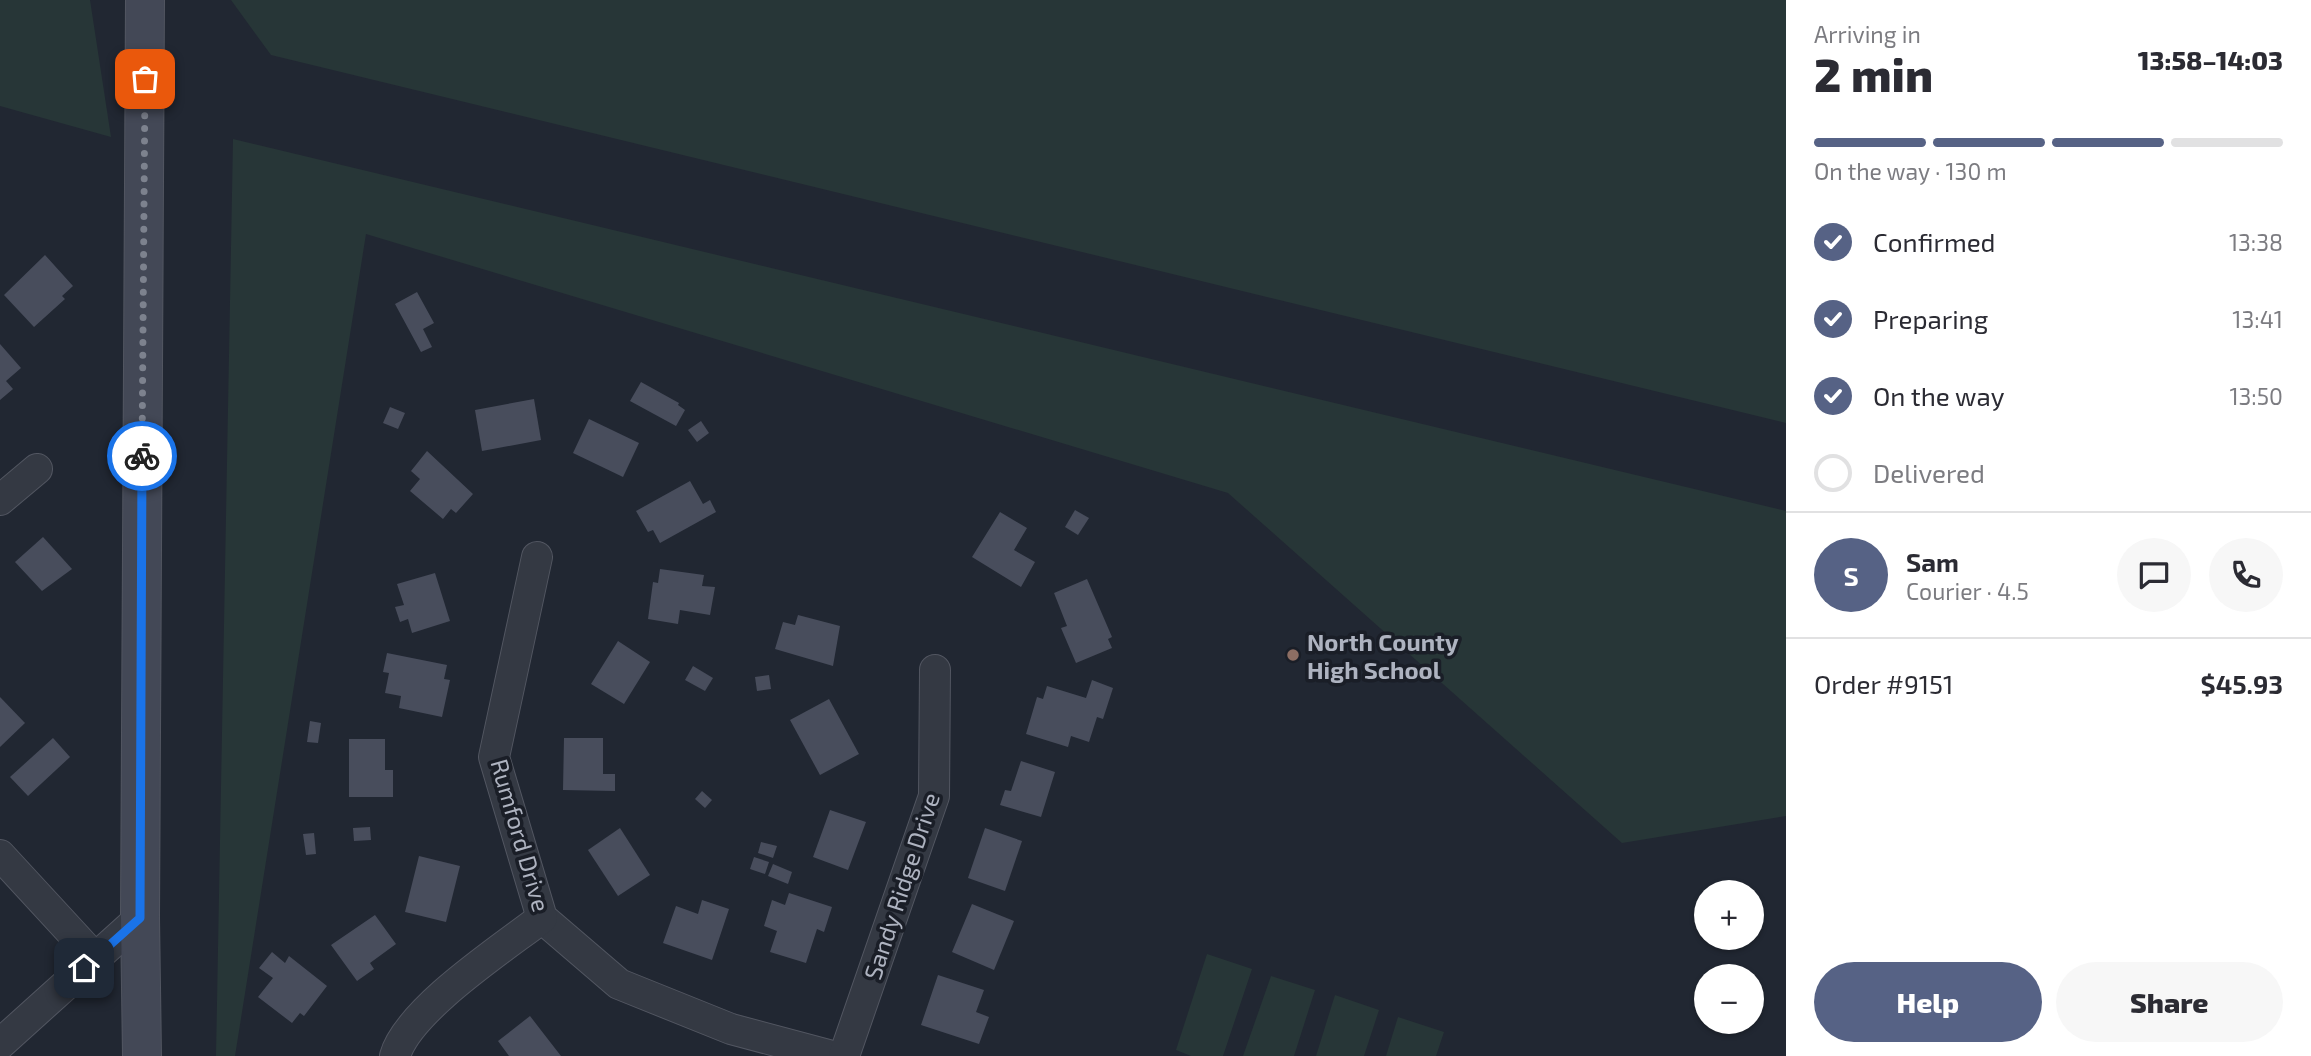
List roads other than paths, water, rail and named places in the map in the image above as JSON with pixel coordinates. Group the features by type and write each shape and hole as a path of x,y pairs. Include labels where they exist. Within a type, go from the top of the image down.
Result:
{"main road":[{"path":"142,1056 140,918 145,0"}],"street":[{"path":"0,500 37,469"},
{"name":"Rumford Drive","path":"537,557 494,757 542,918 619,984 731,1029 832,1056"},
{"name":"Sandy Ridge Drive","path":"844,1056 934,796 935,670"},
{"path":"0,855 95,958"},
{"path":"0,1044 140,918"},
{"path":"395,1056 398,1046 434,1002 542,918"}],"place":[{"name":"North County High School","path":"1293,655"}]}
